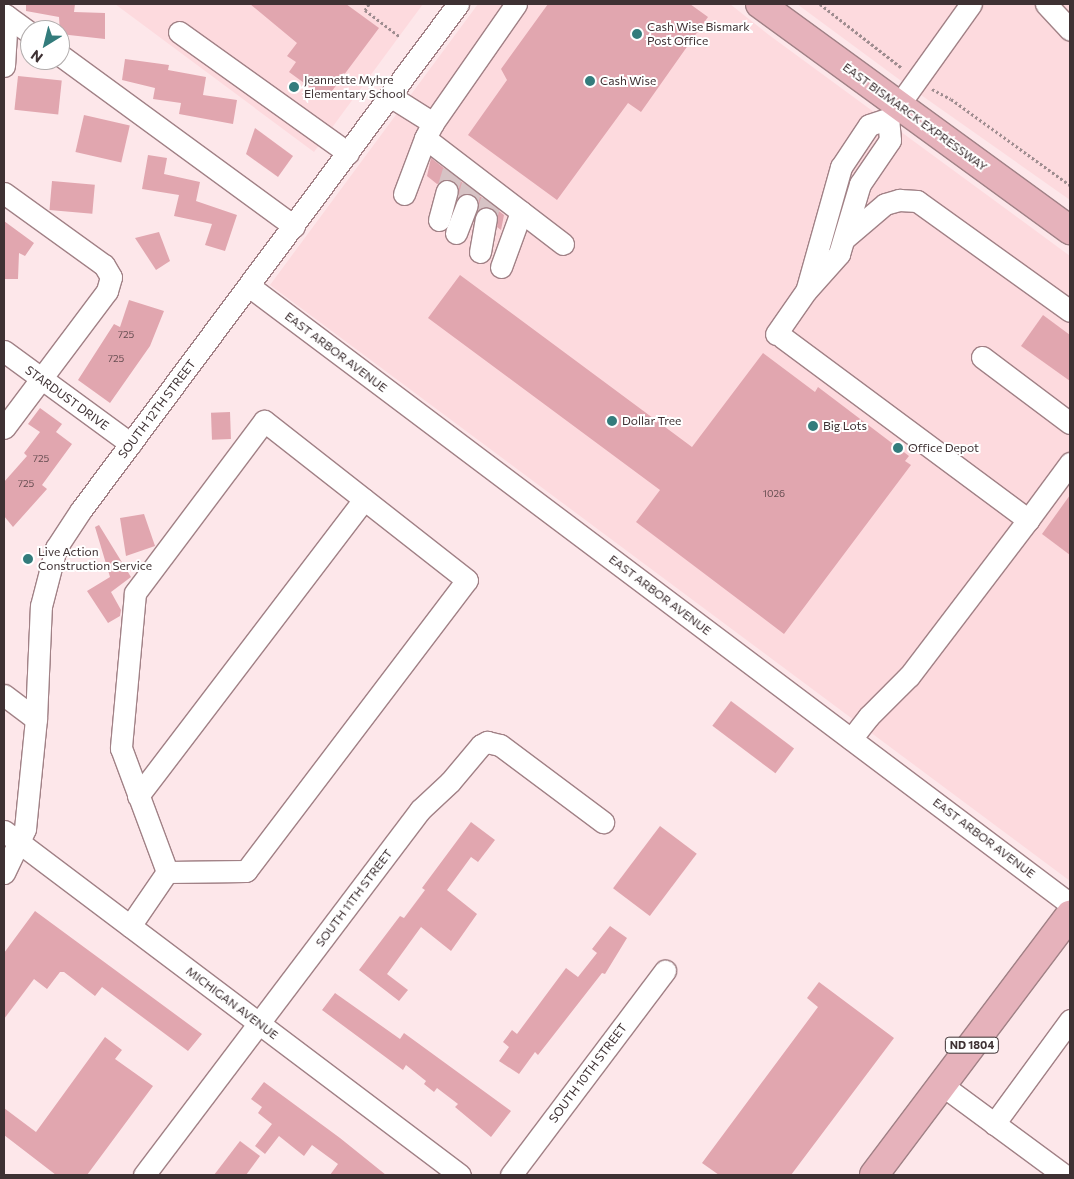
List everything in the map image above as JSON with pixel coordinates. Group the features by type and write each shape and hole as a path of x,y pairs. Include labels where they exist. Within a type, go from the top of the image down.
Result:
{"main road":[{"name":"EAST BISMARCK EXPRESSWAY","path":"760,4 894,112 1070,230"},
{"name":"ND 1804","path":"877,1174 1070,915"}],"street":[{"name":"SOUTH 12TH STREET","path":"4,873 12,838 27,812 36,719 42,606 52,558 74,520 458,4"},
{"path":"404,194 429,131 516,4"},
{"path":"806,291 842,166 870,125 894,112 972,4"},
{"path":"1046,4 1070,30"},
{"path":"5,15 20,26"},
{"path":"4,66 5,15"},
{"path":"179,32 348,153"},
{"path":"70,62 294,226"},
{"path":"390,96 429,131 451,174 490,203 521,212 563,244"},
{"path":"894,112 890,140 860,184 845,238 831,266 806,291 779,336 1028,520"},
{"path":"439,220 451,174"},
{"path":"456,233 471,189"},
{"path":"4,193 104,265 111,277 106,291 4,428"},
{"path":"845,238 885,204 899,200 917,201 1070,311"},
{"path":"480,252 490,203"},
{"path":"501,267 521,212"},
{"name":"EAST ARBOR AVENUE","path":"249,286 1070,904"},
{"name":"STARDUST DRIVE","path":"4,352 131,444"},
{"path":"982,357 1070,423"},
{"path":"264,421 467,580 246,871 167,872 121,748 135,593 264,421"},
{"path":"851,739 869,716 909,676 1070,463"},
{"path":"138,796 364,499"},
{"path":"4,695 36,719"},
{"name":"SOUTH 11TH STREET","path":"144,1175 420,810 450,782 481,745 487,742 500,745 603,822"},
{"name":"MICHIGAN AVENUE","path":"12,838 460,1175"},
{"path":"130,926 167,872"},
{"name":"SOUTH 10TH STREET","path":"510,1175 664,971"},
{"path":"994,1124 1070,1020"},
{"path":"942,1085 1064,1175"}],"path":[{"path":"369,4 365,10 399,36"},
{"path":"820,4 918,79 1070,185"}],"shaded area":[{"name":"Jeannette Myhre Elementary School","path":"115,4 423,4 314,152"},
{"path":"478,4 730,4 769,35 1070,256 1070,881 270,285"},
{"path":"797,4 1070,4 1070,200 904,83"}],"building":[{"path":"26,4 75,4 74,12 105,13 105,39 70,35 70,20 59,20 59,17 26,11"},
{"path":"250,4 346,4 379,28 326,99 289,72 296,62 287,56 297,43"},
{"path":"548,4 690,4 708,17 641,112 628,103 557,200 468,135 507,80 501,69"},
{"path":"125,59 169,65 168,70 206,77 203,95 237,100 233,124 179,114 181,103 153,99 155,88 122,80"},
{"path":"18,76 62,81 58,114 14,110"},
{"path":"84,115 130,126 121,163 75,152"},
{"path":"255,128 293,156 278,177 246,154"},
{"path":"148,155 167,158 164,174 200,182 196,201 237,215 225,251 205,245 212,224 174,216 179,195 142,189"},
{"path":"431,158 504,215 501,230 497,227 498,215 494,209 488,207 479,209 477,198 471,193 459,196 459,187 451,179 437,184 427,176"},
{"path":"52,181 95,185 92,214 49,210"},
{"path":"4,221 34,243 25,256 19,253 18,279 4,279"},
{"path":"159,232 170,261 156,270 135,238"},
{"path":"460,275 692,447 763,353 815,392 818,387 909,456 905,461 911,465 784,634 636,522 660,490 428,318"},
{"path":"129,300 164,311 150,346 110,403 78,380 114,324 120,327"},
{"path":"1043,315 1070,335 1070,381 1021,346"},
{"path":"40,408 62,424 56,432 72,444 42,485 47,489 13,527 4,516 4,482 27,456 24,453 40,432 28,424"},
{"path":"230,412 231,439 212,440 211,413"},
{"path":"1070,495 1070,555 1042,534"},
{"path":"144,514 155,546 126,556 120,518"},
{"path":"99,525 131,577 111,592 121,610 120,616 108,623 87,591 110,577 95,527"},
{"path":"731,701 794,749 775,773 712,726"},
{"path":"471,822 495,840 478,862 471,857 447,890 477,914 451,951 421,927 387,974 408,990 399,1001 359,970 400,916 404,918 425,890 422,888"},
{"path":"660,826 697,854 650,916 613,888"},
{"path":"35,911 202,1034 188,1051 102,987 95,996 64,972 60,972 47,989 34,979 4,1019 4,953"},
{"path":"610,926 627,938 605,974 602,973 538,1055 535,1052 519,1074 499,1061 509,1047 503,1042 512,1030 517,1034 566,968 578,977 597,953 592,949"},
{"path":"819,982 894,1038 791,1175 719,1175 702,1163 818,1007 807,998"},
{"path":"335,993 400,1039 404,1033 511,1111 491,1137 455,1107 458,1104 437,1088 434,1092 424,1084 426,1081 406,1065 403,1070 322,1010"},
{"path":"105,1037 122,1050 115,1059 153,1086 87,1175 56,1175 4,1135 4,1108 36,1132"},
{"path":"264,1082 340,1138 386,1175 330,1175 338,1164 312,1145 304,1156 279,1136 265,1154 255,1146 272,1124 258,1113 262,1107 251,1099"},
{"path":"240,1141 260,1156 246,1175 214,1175"}],"tunnel":[{"path":"447,191 453,171"},
{"path":"467,205 472,185"},
{"path":"486,219 491,200"}],"place":[{"name":"Cash Wise Bismark Post Office","path":"637,34"},
{"name":"Cash Wise","path":"590,81"},
{"name":"Jeannette Myhre Elementary School","path":"294,87"},
{"name":"Dollar Tree","path":"612,421"},
{"name":"Big Lots","path":"813,426"},
{"name":"Office Depot","path":"898,448"},
{"name":"Live Action Construction Service","path":"28,559"}]}
